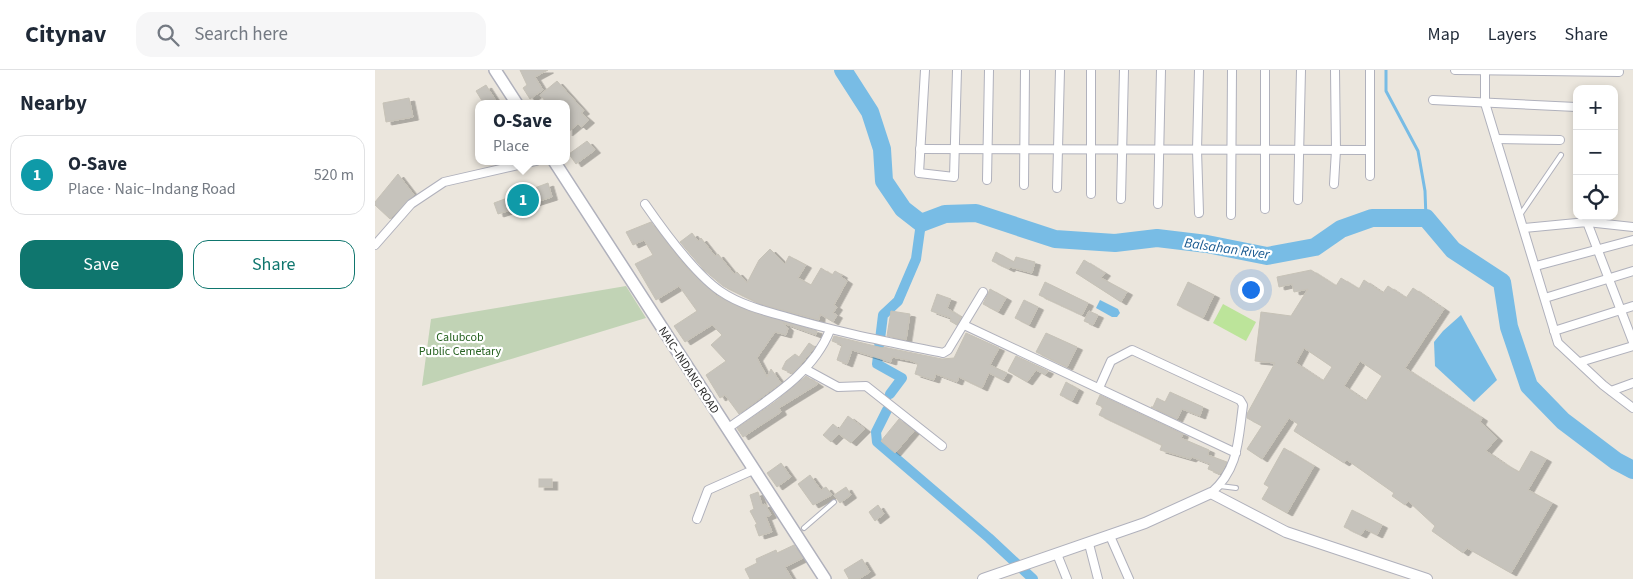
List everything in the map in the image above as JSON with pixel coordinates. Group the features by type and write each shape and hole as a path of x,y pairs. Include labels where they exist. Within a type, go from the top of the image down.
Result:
{"main road":[{"path":"495,70 514,100"},
{"name":"NAIC–INDANG ROAD","path":"557,165 753,470 800,531 825,579"}],"street":[{"path":"925,70 919,173 954,177 957,70"},
{"path":"987,180 989,70"},
{"path":"1024,185 1025,70"},
{"path":"1057,188 1060,70"},
{"path":"1091,70 1091,194"},
{"path":"1121,199 1124,70"},
{"path":"1158,204 1161,151 1161,70"},
{"path":"1199,70 1197,150 1199,213"},
{"path":"1231,214 1232,70"},
{"path":"1265,70 1263,151 1265,209"},
{"path":"1298,200 1301,70"},
{"path":"1334,184 1336,150 1335,70"},
{"path":"1370,70 1370,176"},
{"path":"1455,70 1619,72"},
{"path":"1485,71 1485,104 1558,342 1611,391 1633,408"},
{"path":"1433,100 1573,107"},
{"path":"1496,140 1560,140"},
{"path":"920,148 954,150 1161,151 1369,150"},
{"path":"375,245 411,204 444,182 518,165"},
{"path":"645,204 658,223 698,270 718,290 743,304 830,330 943,353 948,350 983,292"},
{"path":"1524,228 1587,222 1633,227"},
{"path":"1587,222 1633,342"},
{"path":"1536,266 1598,251 1633,240"},
{"path":"1545,298 1633,271"},
{"path":"1554,331 1633,306"},
{"path":"964,325 1236,453"},
{"path":"727,429 787,385 805,369 823,347 830,330"},
{"path":"1579,362 1633,346"},
{"path":"991,576 1038,559 1089,544 1211,493 1220,486 1229,474 1236,453 1243,405 1233,395 1132,350 1111,362 1099,388"},
{"path":"805,369 838,387 866,386 942,446"},
{"path":"1611,391 1633,383"},
{"path":"697,519 708,490 753,470"},
{"path":"1211,493 1286,532 1427,579"},
{"path":"1110,536 1129,579"},
{"path":"1089,544 1098,579"},
{"path":"1057,554 1067,579"}],"lane":[{"path":"1520,215 1561,155"},
{"path":"1220,486 1236,488"},
{"path":"800,531 834,502"}],"green space":[{"name":"Calubcob Public Cemetary","path":"626,286 646,318 422,386 431,319"},
{"path":"1223,304 1256,322 1246,341 1213,323"}],"water":[{"path":"1100,300 1118,309 1120,313 1117,317 1112,317 1096,308"},
{"path":"1461,315 1497,380 1474,402 1435,366 1434,342"}],"building":[{"path":"520,70 548,70 535,77 543,90 530,99 523,88 527,85"},
{"path":"557,81 584,111 581,113 589,120 581,127 578,124 570,131 570,100 544,100 540,95"},
{"path":"486,85 495,100 482,100 476,91"},
{"path":"409,98 413,117 386,122 383,103"},
{"path":"587,141 595,150 576,164 570,153"},
{"path":"398,174 414,195 390,219 375,205 375,202"},
{"path":"548,183 552,197 498,214 494,203"},
{"path":"651,222 685,266 717,296 749,311 817,331 816,335 783,323 788,328 786,335 775,332 757,358 767,377 771,369 781,383 739,414 725,395 720,398 706,375 726,361 711,345 722,335 712,325 685,342 674,326 697,311 679,286 656,300 635,264 653,255 644,240 633,245 626,232"},
{"path":"692,233 698,241 701,238 715,256 718,254 734,274 737,272 747,283 759,260 770,249 785,264 789,256 806,265 798,278 811,285 821,268 832,275 835,271 842,275 841,277 847,281 834,305 837,307 833,313 837,315 833,322 820,314 819,320 760,304 723,286 704,270 680,242"},
{"path":"996,252 1014,262 1016,257 1035,262 1032,273 1010,267 1009,269 992,261"},
{"path":"1084,260 1105,273 1101,278 1127,292 1121,302 1076,273"},
{"path":"1311,270 1336,286 1341,278 1359,289 1364,280 1383,293 1388,286 1406,298 1413,288 1444,309 1405,368 1482,418 1480,422 1497,438 1486,451 1505,464 1519,472 1531,451 1546,459 1528,490 1552,503 1511,573 1467,548 1463,553 1432,531 1435,526 1408,501 1405,505 1392,496 1394,493 1347,460 1344,463 1294,431 1298,424 1289,418 1262,459 1247,449 1262,426 1247,418 1247,414 1275,363 1255,361 1261,312 1291,316 1308,289 1294,292 1292,284 1279,287 1277,277","holes":["1304,348 1332,367 1323,381 1296,363","1360,361 1382,376 1366,401 1344,386"]},
{"path":"1045,282 1088,303 1082,315 1039,295"},
{"path":"1188,282 1214,295 1203,318 1177,305"},
{"path":"990,289 1006,298 998,312 983,304"},
{"path":"937,294 951,299 947,308 961,317 957,325 950,321 951,318 931,311"},
{"path":"1024,300 1038,307 1029,325 1015,318"},
{"path":"891,311 910,314 906,340 887,336"},
{"path":"1089,311 1098,315 1093,325 1084,321"},
{"path":"966,333 999,348 990,365 1007,373 1003,380 989,373 982,388 959,377 957,382 936,374 934,380 915,374 918,364 912,361 892,357 891,362 852,350 847,364 837,360 842,345 832,341 834,336 883,348 942,359 954,358"},
{"path":"1046,333 1077,347 1067,367 1036,352"},
{"path":"809,343 815,347 796,370 792,373 782,369 786,361 795,354 799,357"},
{"path":"1016,356 1048,371 1045,375 1036,370 1027,382 1008,371"},
{"path":"806,376 818,384 779,408 781,412 743,437 737,428 775,402"},
{"path":"1066,382 1078,389 1072,401 1060,395"},
{"path":"1170,392 1203,407 1200,416 1182,409 1177,419 1151,407 1153,407 1157,398 1165,402"},
{"path":"1100,395 1183,434 1181,438 1209,450 1208,455 1227,462 1222,471 1220,474 1208,469 1210,464 1192,457 1191,459 1160,450 1162,445 1099,415 1103,407 1096,404"},
{"path":"848,416 865,429 851,443 839,434 831,442 823,435 833,424 839,429"},
{"path":"899,419 914,431 895,453 881,441"},
{"path":"1284,448 1314,466 1287,513 1262,499 1269,487 1264,484"},
{"path":"781,463 791,477 777,487 767,473"},
{"path":"810,475 821,490 826,487 832,495 813,505 798,484"},
{"path":"539,479 552,479 552,487 539,487"},
{"path":"846,487 851,495 840,503 834,495"},
{"path":"758,492 762,505 765,504 771,515 766,517 772,532 759,536 755,525 757,524 750,511 754,509 750,495"},
{"path":"878,505 884,514 875,521 869,512"},
{"path":"1352,510 1382,525 1377,535 1365,529 1361,535 1344,527"},
{"path":"794,545 803,558 785,567 792,579 750,579 745,569 757,563 756,559 776,550 777,553"},
{"path":"862,559 870,572 859,579 849,579 844,570"}],"waterway":[{"name":"Balsahan River","path":"843,70 870,112 882,149 884,181 903,209 921,223 945,214 976,213 1055,239 1115,243 1157,238 1207,244 1267,256 1315,247 1341,229 1372,218 1426,218 1453,250 1502,282 1509,327 1529,386 1563,421 1616,461 1633,470"},
{"path":"1386,70 1386,91 1418,151 1425,191 1426,218"},
{"path":"890,394 902,378 877,364 883,315 898,301 916,259 921,223"},
{"path":"887,410 876,432 877,442 989,538 1033,579"}],"place":[{"name":"O-Save","path":"523,200"}]}
